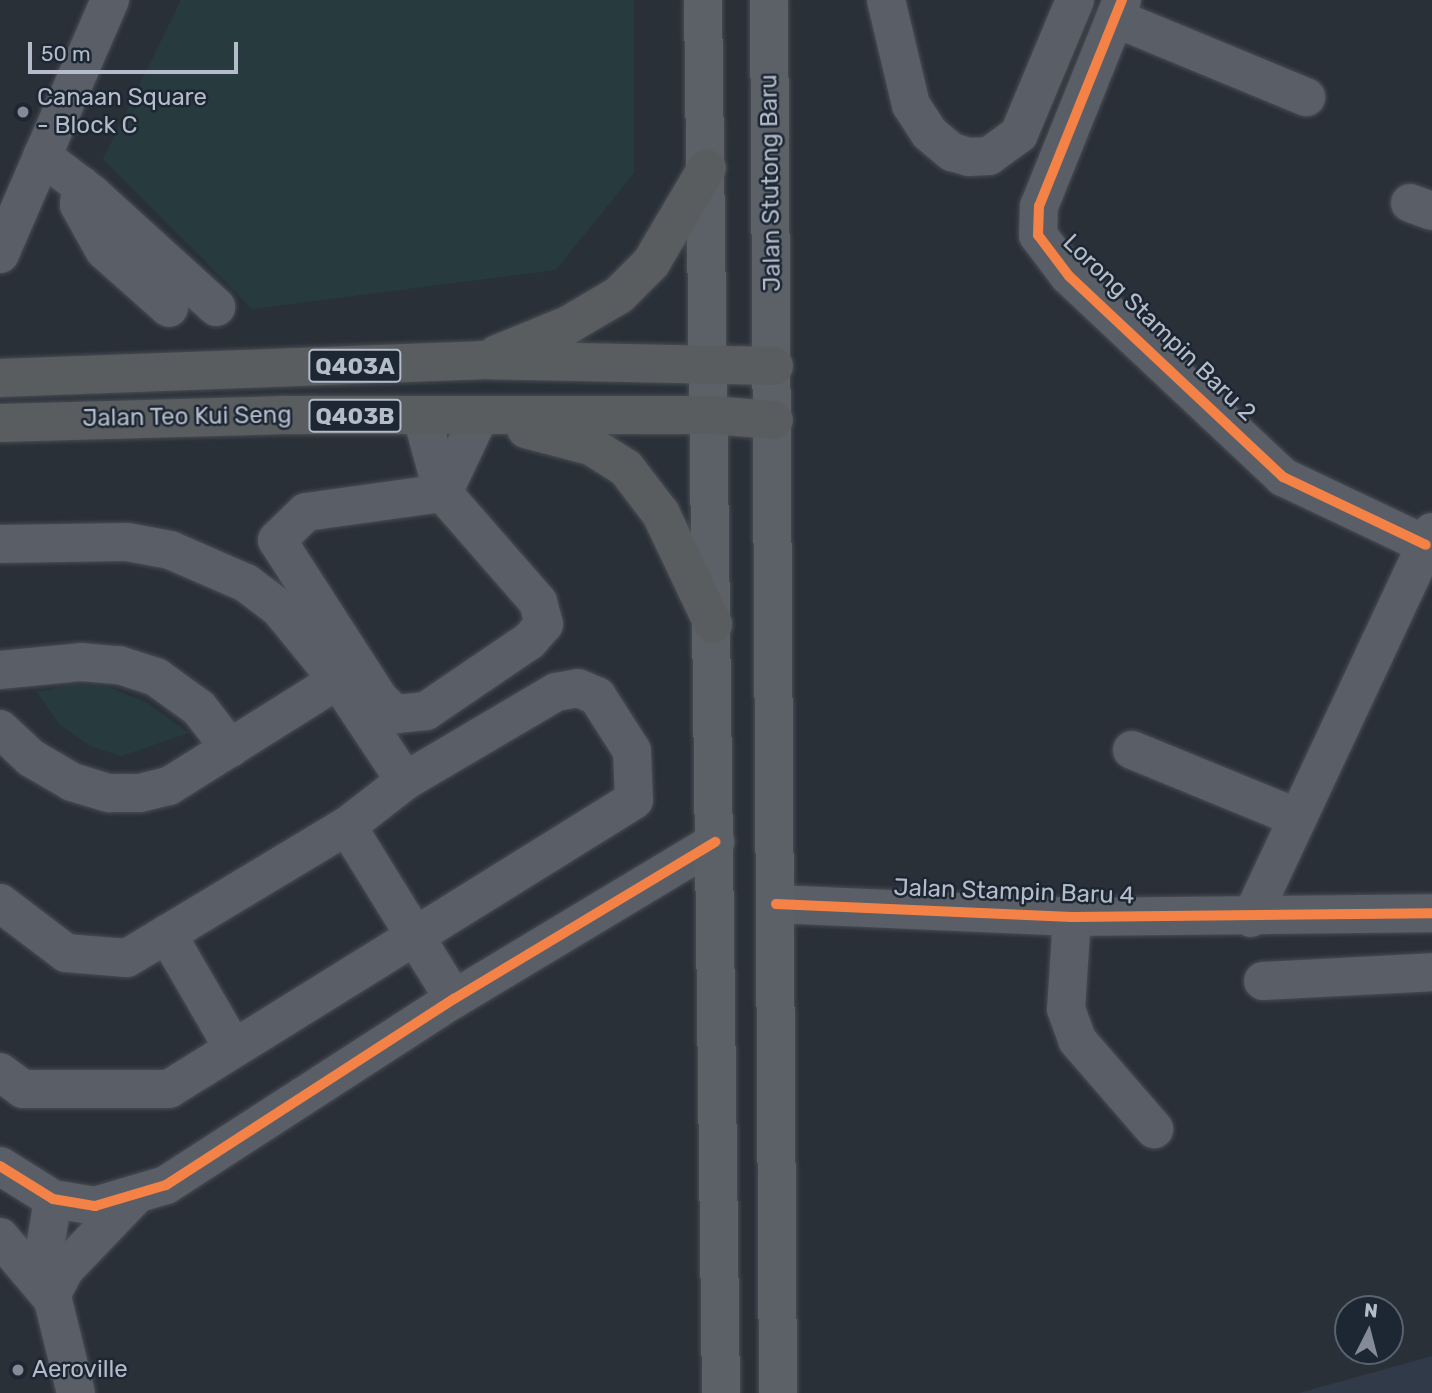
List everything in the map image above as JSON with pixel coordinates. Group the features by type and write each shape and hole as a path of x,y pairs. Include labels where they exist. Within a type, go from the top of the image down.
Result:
{"highway":[{"path":"482,360 568,325 619,295 651,263 707,168"},
{"name":"Jalan Teo Kui Seng","path":"0,378 482,360 710,365"},
{"name":"Q403A","path":"710,365 774,366"},
{"name":"Jalan Teo Kui Seng","path":"0,423 280,415 711,415"},
{"name":"Q403B","path":"711,415 774,420"},
{"path":"479,416 591,446 626,468 662,514 713,624"}],"main road":[{"path":"703,0 711,415 721,1393"},
{"name":"Jalan Stutong Baru","path":"769,0 774,366 778,1393"}],"street":[{"path":"0,254 110,0"},
{"path":"886,0 911,105 929,133 952,152 969,157 989,156 1019,134 1075,0"},
{"path":"1118,9 1306,97"},
{"name":"Lorong Stampin Baru 2","path":"1118,9 1039,206 1038,235 1069,276 1283,477 1429,539"},
{"path":"42,156 81,186 216,307"},
{"path":"81,186 79,205 104,250 169,308"},
{"path":"443,493 479,416"},
{"path":"422,417 443,493 538,602 544,624 529,641 426,710 395,714 380,700 277,540 306,512 443,493"},
{"path":"1251,918 1429,539"},
{"path":"0,544 127,542 170,550 210,565 246,583 279,608 338,680 405,781"},
{"path":"0,670 81,662 119,665 156,677 199,708 230,748"},
{"path":"0,729 32,758 72,782 109,793 169,786 338,680"},
{"path":"0,904 66,953 127,958 347,826 405,781 556,692 578,688 597,696 632,751 634,800 169,1088 23,1089 0,1072"},
{"path":"1132,750 1298,818"},
{"path":"347,826 454,999"},
{"path":"0,1166 53,1199 95,1206 134,1198 166,1185 454,999 715,842"},
{"name":"Jalan Stampin Baru 4","path":"776,904 1072,917 1251,918 1432,913"},
{"path":"1072,917 1066,1009 1077,1040 1154,1129"},
{"path":"167,934 233,1048"},
{"path":"1264,981 1432,972"},
{"path":"54,1308 65,1269 134,1198"},
{"path":"53,1199 43,1261 76,1393"},
{"path":"0,1237 54,1308"},
{"path":"0,1274 54,1308"}],"shaded area":[{"path":"1432,1356 1432,1393 1299,1393 1404,1365"}],"green space":[{"path":"181,0 634,0 634,173 556,270 252,309 103,159"},
{"path":"74,684 108,687 146,702 189,733 121,756 92,747 59,724 37,692"}],"cycle path":[{"path":"1122,0 1039,206 1038,235 1069,276 1283,477 1426,545"},
{"path":"0,1166 53,1199 95,1206 166,1185 454,999 715,842"},
{"path":"776,904 1072,917 1432,913"}],"place":[{"name":"Canaan Square - Block C","path":"23,112"},
{"name":"Aeroville","path":"18,1370"}]}
